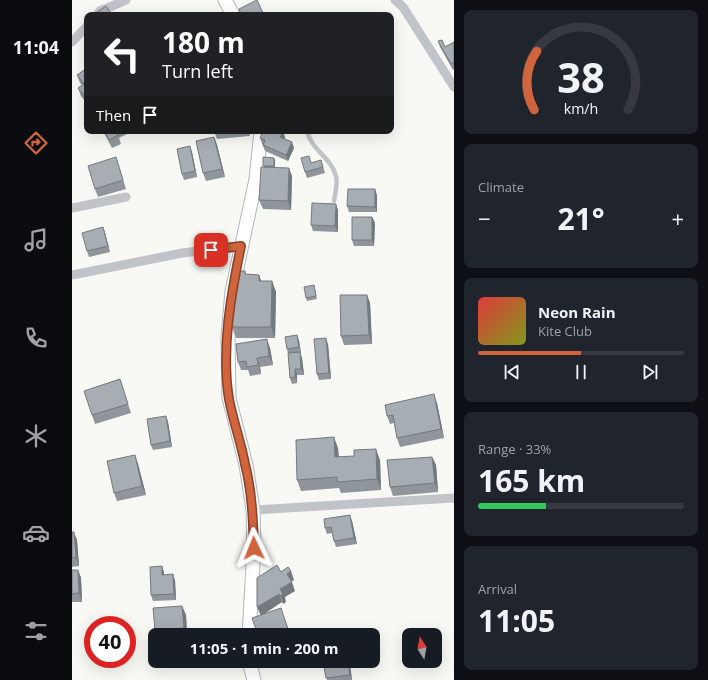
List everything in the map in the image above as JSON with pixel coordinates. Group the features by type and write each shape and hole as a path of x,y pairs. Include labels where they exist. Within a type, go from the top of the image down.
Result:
{"street":[{"path":"100,12 126,0"},
{"path":"225,0 231,12"},
{"path":"396,0 403,7 454,87"},
{"path":"72,42 84,29"},
{"path":"249,628 254,548 253,510 246,465 229,398 228,338 232,291 256,179 261,134"},
{"path":"72,208 126,197"},
{"path":"72,275 182,254 241,246"},
{"path":"253,510 454,498"},
{"path":"251,668 254,680"}],"lane":[{"path":"308,134 309,140 331,164 336,177 334,202"}],"building":[{"path":"257,0 263,12 240,12 239,9"},
{"path":"106,6 110,12 97,12"},
{"path":"442,40 445,47 454,42 454,62 451,64 438,41"},
{"path":"84,70 84,84 77,75"},
{"path":"84,84 84,96 78,88"},
{"path":"106,134 118,134 118,135 109,140"},
{"path":"262,134 282,134 280,137 292,142 286,155 263,145 265,140 260,138"},
{"path":"214,137 222,169 203,173 196,141"},
{"path":"190,146 195,171 182,174 177,149"},
{"path":"309,156 311,163 321,160 323,167 305,172 301,158"},
{"path":"116,157 123,180 95,189 88,166"},
{"path":"263,157 274,158 274,166 263,166"},
{"path":"261,167 289,168 288,201 259,200"},
{"path":"348,189 375,189 375,207 347,206"},
{"path":"312,203 336,204 335,226 311,225"},
{"path":"352,217 372,217 372,240 352,240"},
{"path":"103,227 108,246 87,251 82,233"},
{"path":"238,271 245,271 245,274 259,275 259,281 272,281 271,327 232,327 233,278 238,278"},
{"path":"314,285 316,296 306,298 304,287"},
{"path":"340,295 367,295 369,335 341,336"},
{"path":"297,335 299,347 287,349 285,337"},
{"path":"326,338 329,373 317,374 314,339"},
{"path":"267,339 269,356 257,358 258,365 247,367 246,361 238,362 236,344"},
{"path":"300,352 301,369 295,369 295,377 290,378 288,353"},
{"path":"120,379 128,404 92,415 84,391"},
{"path":"434,394 441,429 397,438 393,415 387,416 385,405"},
{"path":"166,416 170,441 151,445 147,419"},
{"path":"334,437 335,457 354,456 354,450 376,449 377,479 337,482 337,477 297,480 296,440"},
{"path":"135,455 142,486 114,493 107,461"},
{"path":"432,457 435,483 390,487 387,460"},
{"path":"350,515 354,538 334,541 331,527 325,528 324,519"},
{"path":"72,532 74,532 76,557 72,558"},
{"path":"277,565 281,572 288,567 291,571 287,574 292,582 280,589 283,594 280,596 279,594 257,607 257,578"},
{"path":"162,566 162,575 173,574 174,594 151,595 150,567"},
{"path":"72,570 78,570 79,593 72,594"},
{"path":"182,606 184,628 155,628 153,608"},
{"path":"281,608 288,628 256,628 252,618"},
{"path":"324,668 349,668 350,675 326,678"}],"route":[{"path":"211,250 241,246 232,291 228,338 229,398 246,465 253,510 254,548"}]}
